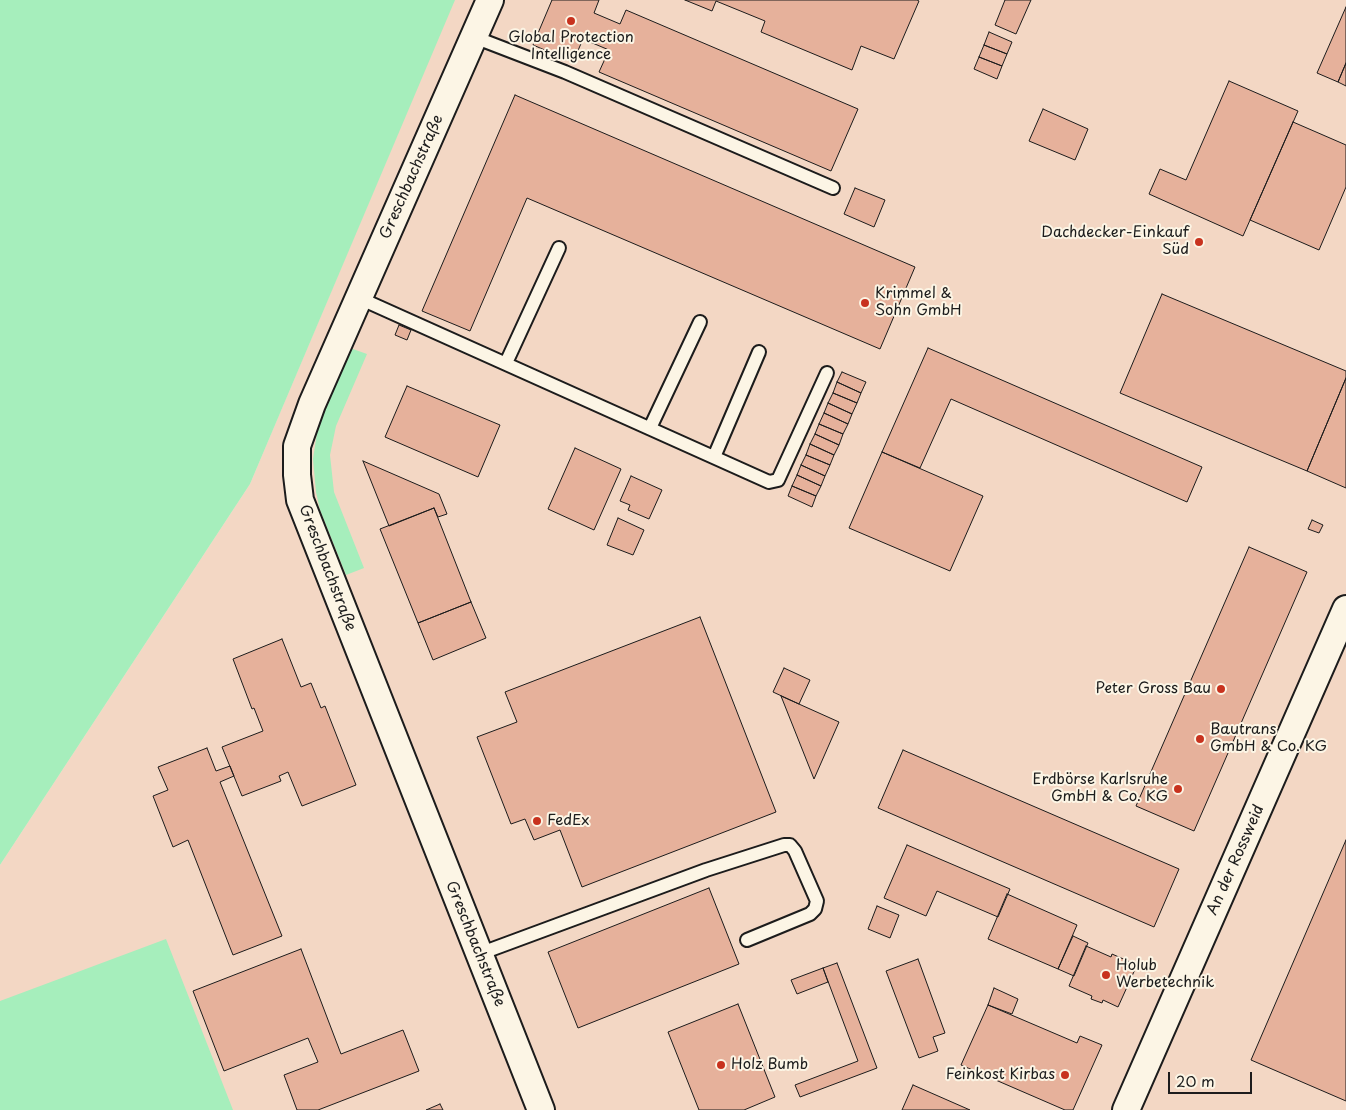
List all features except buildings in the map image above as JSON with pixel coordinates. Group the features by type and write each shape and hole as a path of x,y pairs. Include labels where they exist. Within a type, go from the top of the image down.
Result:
{"street":[{"name":"Greschbachstraße","path":"490,0 312,404 297,446 297,475 300,500 541,1110"},
{"name":"An der Rossweid","path":"1126,1110 1346,609"}],"lane":[{"path":"474,36 565,72 833,188"},
{"path":"506,363 558,248"},
{"path":"359,298 769,482 778,480 827,373"},
{"path":"650,428 700,322"},
{"path":"714,457 759,352"},
{"path":"479,954 706,870 784,845 790,845 795,851 817,901 815,909 810,914 747,940"}],"shaded area":[{"path":"454,0 1346,0 1346,1110 44,1110 0,1013 0,865 250,484"}],"green space":[{"path":"0,0 455,0 250,484 0,865"},
{"path":"350,348 367,354 336,426 330,455 334,492 364,568 346,575 320,510 316,492 313,459 318,426"},
{"path":"166,939 233,1110 0,1110 0,1001"}],"place":[{"name":"Global Protection Intelligence","path":"571,21"},
{"name":"Dachdecker-Einkauf Süd","path":"1199,242"},
{"name":"Krimmel & Sohn GmbH","path":"865,303"},
{"name":"Peter Gross Bau","path":"1221,689"},
{"name":"Bautrans GmbH & Co. KG","path":"1200,739"},
{"name":"Erdbörse Karlsruhe GmbH & Co. KG","path":"1178,789"},
{"name":"FedEx","path":"537,821"},
{"name":"Holub Werbetechnik","path":"1106,975"},
{"name":"Holz Bumb","path":"721,1065"},
{"name":"Feinkost Kirbas","path":"1065,1075"}]}
